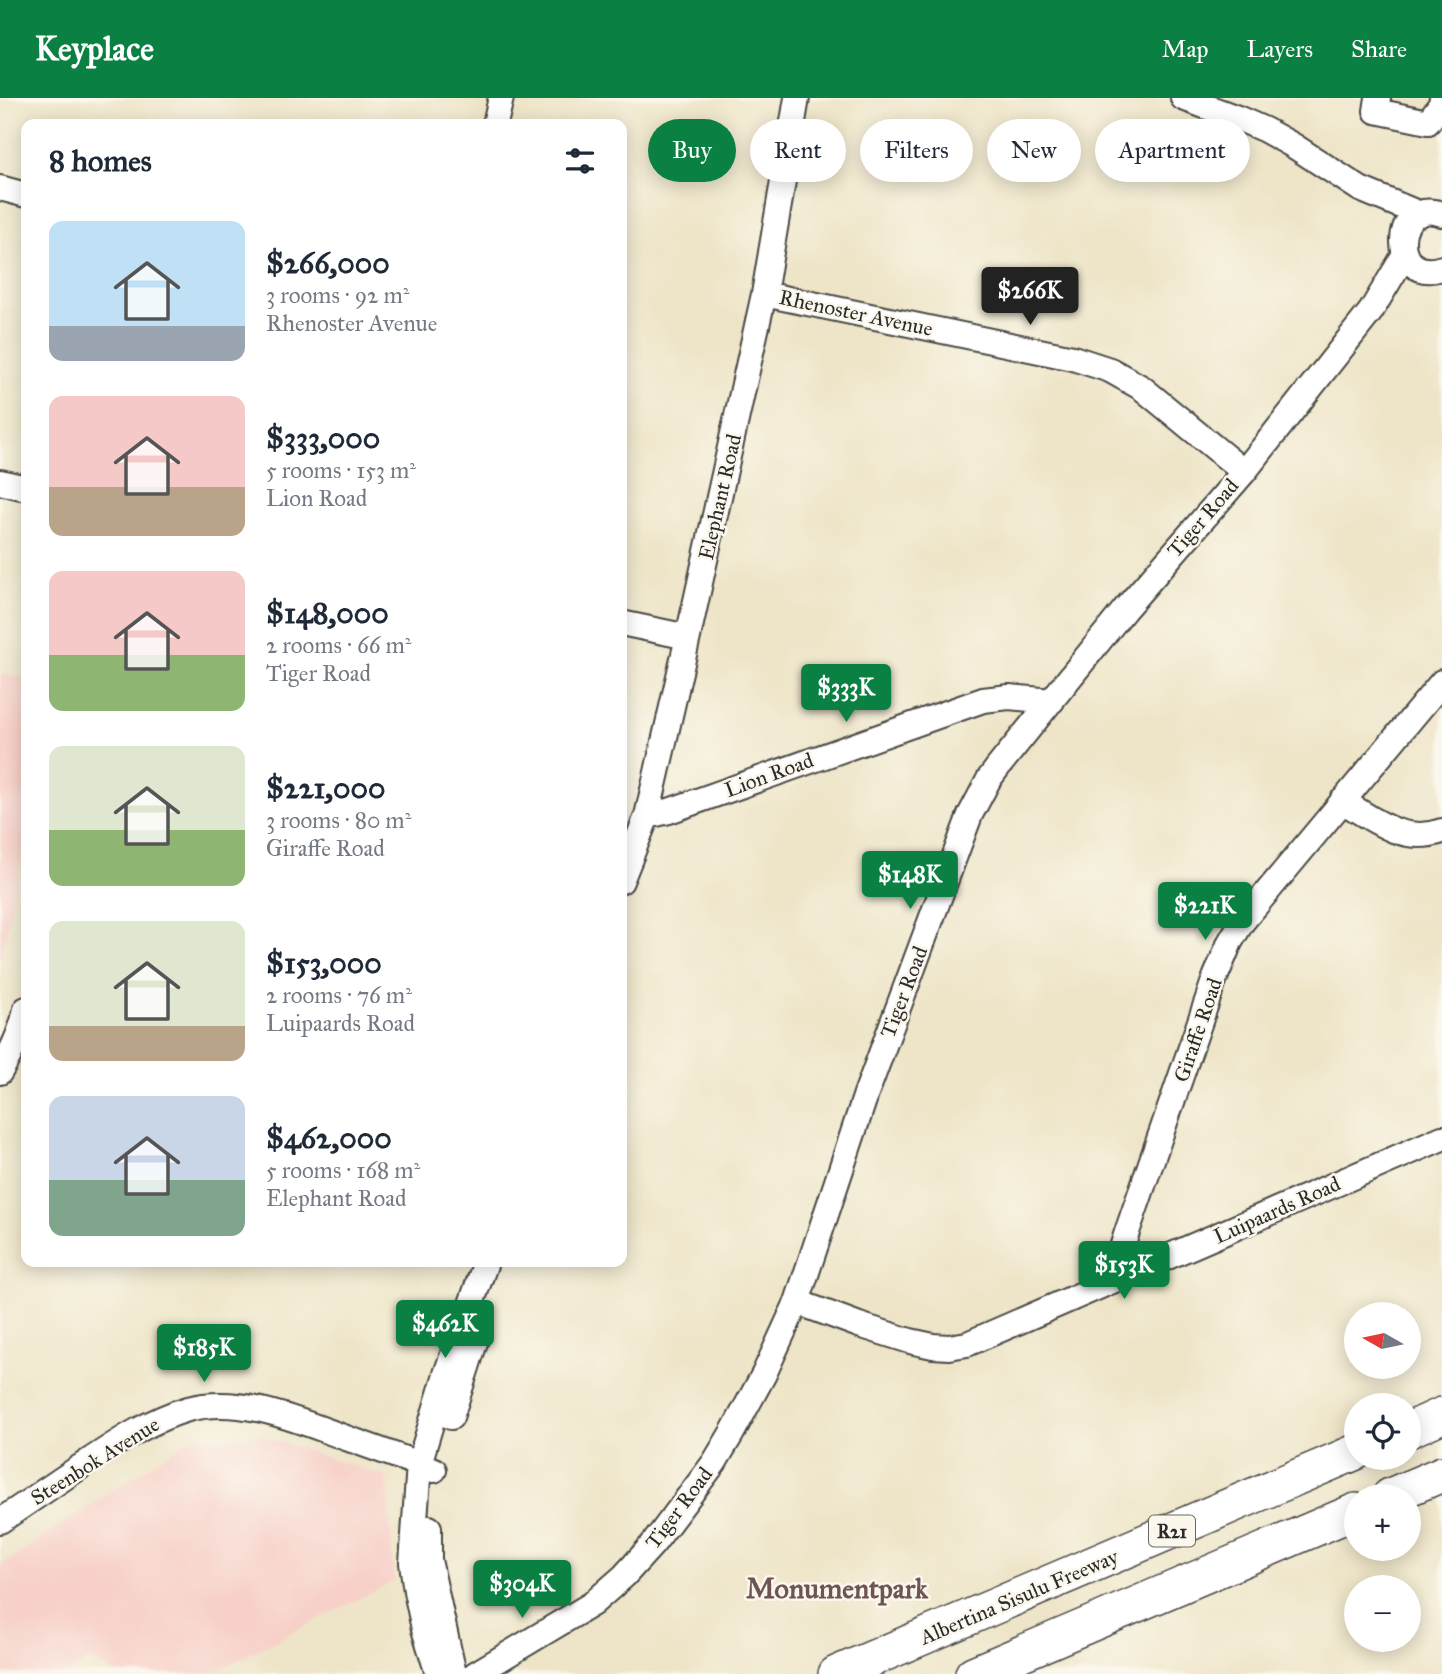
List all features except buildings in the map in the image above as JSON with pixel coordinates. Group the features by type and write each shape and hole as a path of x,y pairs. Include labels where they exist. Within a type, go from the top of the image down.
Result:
{"highway":[{"path":"1421,1425 1442,1415"},
{"name":"Albertina Sisulu Freeway","path":"836,1674 1344,1457"},
{"path":"1418,1484 1442,1474"},
{"name":"R21","path":"973,1674 1344,1516"}],"street":[{"path":"496,119 501,98"},
{"path":"1183,98 1265,130 1360,189 1433,209"},
{"path":"1378,98 1376,111 1428,122 1441,104 1441,98"},
{"name":"Elephant Road","path":"627,864 648,816 764,294 799,101"},
{"path":"0,188 21,194"},
{"path":"1360,189 1418,256"},
{"name":"Tiger Road","path":"475,1674 592,1604 624,1576 653,1544 714,1463 764,1374 797,1301 866,1094 970,815 989,779 1125,609 1244,472 1418,256 1406,225 1412,218 1433,209"},
{"name":"Rhenoster Avenue","path":"764,294 1073,358 1110,370 1142,388 1244,472"},
{"path":"0,482 21,487"},
{"path":"627,624 688,637"},
{"name":"Giraffe Road","path":"1117,1279 1127,1232 1230,942 1242,922 1442,682"},
{"name":"Lion Road","path":"648,816 669,811 983,700 1009,697 1052,701"},
{"path":"1342,801 1391,830 1405,835 1425,836 1442,831"},
{"path":"9,1060 21,1024"},
{"name":"Luipaards Road","path":"797,1301 909,1341 949,1347 967,1344 1442,1138"},
{"path":"438,1674 424,1629 412,1563 427,1467 485,1279"},
{"name":"Steenbok Avenue","path":"0,1521 132,1434 177,1413 207,1406 230,1405 267,1412 427,1467"},
{"path":"427,1467 429,1560 454,1674"}],"shaded area":[{"path":"0,673 21,678 21,864 0,961"},
{"path":"262,1436 387,1477 394,1581 210,1674 115,1674 91,1658 68,1674 0,1674 0,1566 188,1440"}],"district":[{"name":"Monumentpark","path":"837,1588"}]}
